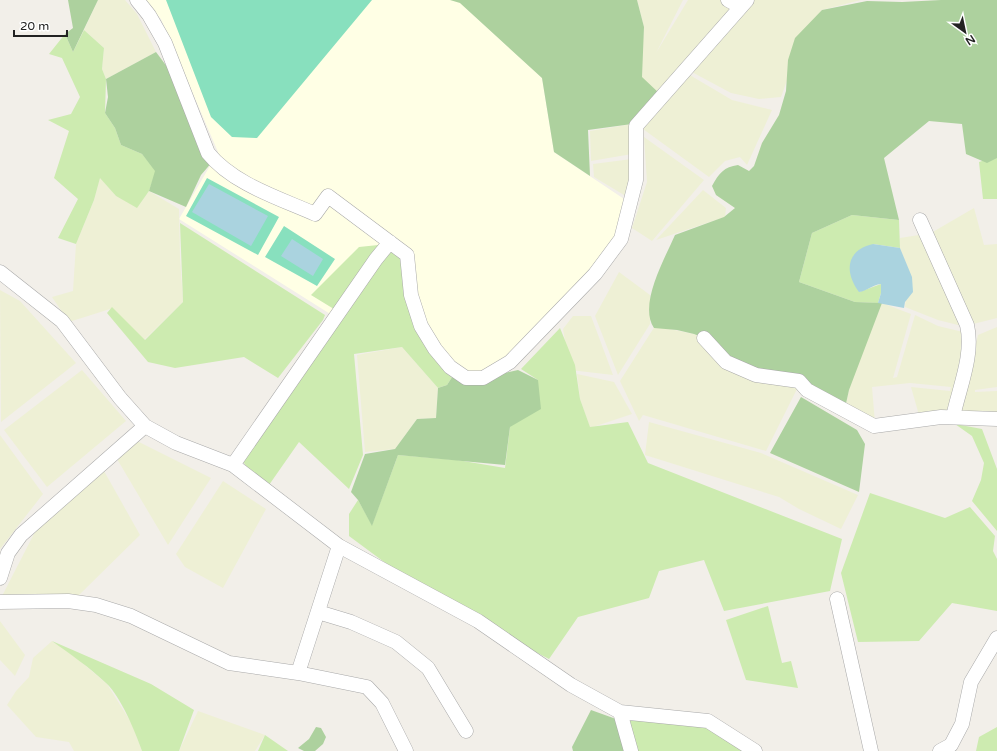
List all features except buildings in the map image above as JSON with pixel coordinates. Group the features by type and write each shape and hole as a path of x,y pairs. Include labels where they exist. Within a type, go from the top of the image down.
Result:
{"street":[{"path":"137,0 149,16 165,43 208,152 218,165 257,188 315,214 328,196 407,254 411,295 421,326 435,349 450,367 466,378 483,378 510,362 595,274 621,239 636,180 636,126 739,2"},
{"path":"920,220 969,332 968,353 952,417"},
{"path":"233,465 390,242"},
{"path":"0,272 62,321 120,398 145,426 176,443 233,465 339,546 478,621 571,685 620,712 708,721 755,751"},
{"path":"704,338 726,362 756,375 799,381 808,390 874,426 941,417 997,419"},
{"path":"0,578 8,553 21,535 145,426"},
{"path":"298,672 339,546"},
{"path":"837,599 871,751"},
{"path":"0,602 68,601 96,605 131,616 229,663 298,672 367,687 382,703 406,751"},
{"path":"318,612 350,622 396,642 428,668 466,732"},
{"path":"948,749 962,724 971,682 997,638"},
{"path":"620,712 631,751"}],"shaded area":[{"path":"98,0 125,0 137,14 156,52 106,79 102,69 104,48 84,30"},
{"path":"144,0 457,0 542,78 554,152 627,201 621,239 595,274 483,378 462,375 435,349 335,317 179,219 218,152 161,19"},
{"path":"637,0 683,0 656,53 688,0 728,0 737,4 660,94 640,78 644,27"},
{"path":"753,0 861,0 822,10 790,72 781,97 759,99 731,93 690,71"},
{"path":"688,74 732,100 772,110 747,165 740,157 725,161 709,177 643,129"},
{"path":"632,124 632,154 591,161 590,131"},
{"path":"644,137 704,180 652,241 632,228 647,182"},
{"path":"632,159 629,198 594,177 593,164"},
{"path":"100,177 116,196 137,207 149,191 179,209 183,302 144,340 110,309 69,322 52,297 73,291 76,244 94,200"},
{"path":"703,190 726,208 725,217 656,240"},
{"path":"974,208 984,245 997,244 997,318 973,324 931,233"},
{"path":"919,235 962,326 938,320 905,307 908,268 900,248 900,238"},
{"path":"619,272 650,295 650,324 618,375 595,316"},
{"path":"0,290 20,301 76,363 1,422"},
{"path":"882,303 911,314 893,378 897,377 915,315 938,326 963,332 964,350 951,414 919,415 911,387 950,391 951,387 910,383 872,387 875,423 845,408 851,381"},
{"path":"573,316 591,316 613,375 570,370 563,329"},
{"path":"655,326 694,334 801,381 766,451 643,415 639,421 620,381"},
{"path":"997,327 997,387 975,390 975,392 997,391 997,415 959,414 978,335"},
{"path":"402,347 438,388 436,418 417,419 395,449 365,452 357,355"},
{"path":"82,370 126,421 47,487 4,430"},
{"path":"577,374 614,382 632,414 590,428 580,399"},
{"path":"649,422 761,453 858,495 841,529 799,509 779,497 645,455"},
{"path":"0,435 43,494 0,549"},
{"path":"135,440 211,478 168,545 117,459"},
{"path":"104,471 140,535 78,596 1,598 37,528"},
{"path":"223,481 266,509 223,588 185,567 176,554"},
{"path":"0,621 25,655 15,676 0,660"},
{"path":"52,641 74,656 107,684 132,724 142,751 74,751 69,742 36,737 7,705 16,691 29,677 33,658"},
{"path":"198,711 265,735 255,751 179,751"}],"green space":[{"path":"68,0 98,0 73,52 65,34 73,28"},
{"path":"166,0 372,0 257,138 232,137 211,117"},
{"path":"450,0 637,0 644,27 642,77 660,94 632,124 588,130 590,176 554,152 542,78 460,3"},
{"path":"997,0 997,158 987,163 966,154 962,124 929,121 884,158 899,220 852,215 812,233 799,282 855,302 882,303 849,390 845,408 828,396 748,371 704,338 677,330 654,328 650,318 649,307 651,295 660,268 675,235 724,217 735,208 716,195 712,186 722,171 729,167 738,165 749,171 754,166 762,143 779,115 786,91 788,60 795,38 822,10 867,1 902,2"},
{"path":"84,30 104,48 102,69 106,79 105,113 115,128 121,145 142,154 156,171 149,191 137,208 116,196 100,178 94,200 76,244 58,238 78,199 54,178 69,131 48,120 71,114 80,97 62,58 49,54 65,34 73,52"},
{"path":"156,52 168,68 213,161 201,175 186,207 149,191 155,171 142,154 121,145 115,128 105,113 108,97 106,79"},
{"path":"997,156 997,199 983,199 979,162"},
{"path":"207,178 279,217 258,255 186,216"},
{"path":"852,215 899,220 900,248 873,244 859,292 881,284 881,293 878,303 855,302 799,282 812,233"},
{"path":"180,223 325,315 323,320 278,378 244,357 175,368 148,362 107,313 112,307 145,340 183,302"},
{"path":"284,226 335,259 317,286 265,257"},
{"path":"388,244 408,262 421,338 456,371 447,385 438,388 402,347 354,354 363,455 349,489 299,442 269,485 251,473 242,460 342,314 311,295 359,247"},
{"path":"560,328 575,365 580,399 590,427 628,422 648,463 842,539 830,591 724,611 704,560 659,571 649,598 578,617 549,659 426,593 349,536 349,514 358,500 372,525 398,455 457,460 505,468 510,427 538,380 521,369"},
{"path":"518,370 538,380 541,409 510,427 505,465 398,455 372,526 358,500 351,492 365,454 395,449 417,419 436,418 438,388 447,385 456,371 483,378"},
{"path":"801,397 857,430 865,444 859,492 770,453"},
{"path":"955,424 982,429 997,469 997,531 972,501 981,480 984,463 972,436"},
{"path":"870,493 945,518 970,507 995,536 993,551 997,559 997,611 952,603 919,641 858,642 841,573"},
{"path":"768,606 782,663 791,661 798,688 746,680 726,620"},
{"path":"52,641 151,684 194,710 179,751 142,751 127,715 112,689 93,672"},
{"path":"591,710 616,719 628,751 573,751 572,747"},
{"path":"626,720 707,722 750,751 636,751"},
{"path":"316,727 321,728 326,737 323,744 315,751 304,751 298,748 309,739"},
{"path":"997,727 997,751 976,751 979,737"},
{"path":"265,735 288,751 258,751"}],"water":[{"path":"209,184 268,216 251,246 192,212"},
{"path":"292,239 323,259 313,276 281,256"},
{"path":"873,244 900,248 912,277 913,292 905,302 904,308 878,303 881,293 881,284 859,292 854,284 851,277 850,263 857,251"}]}
